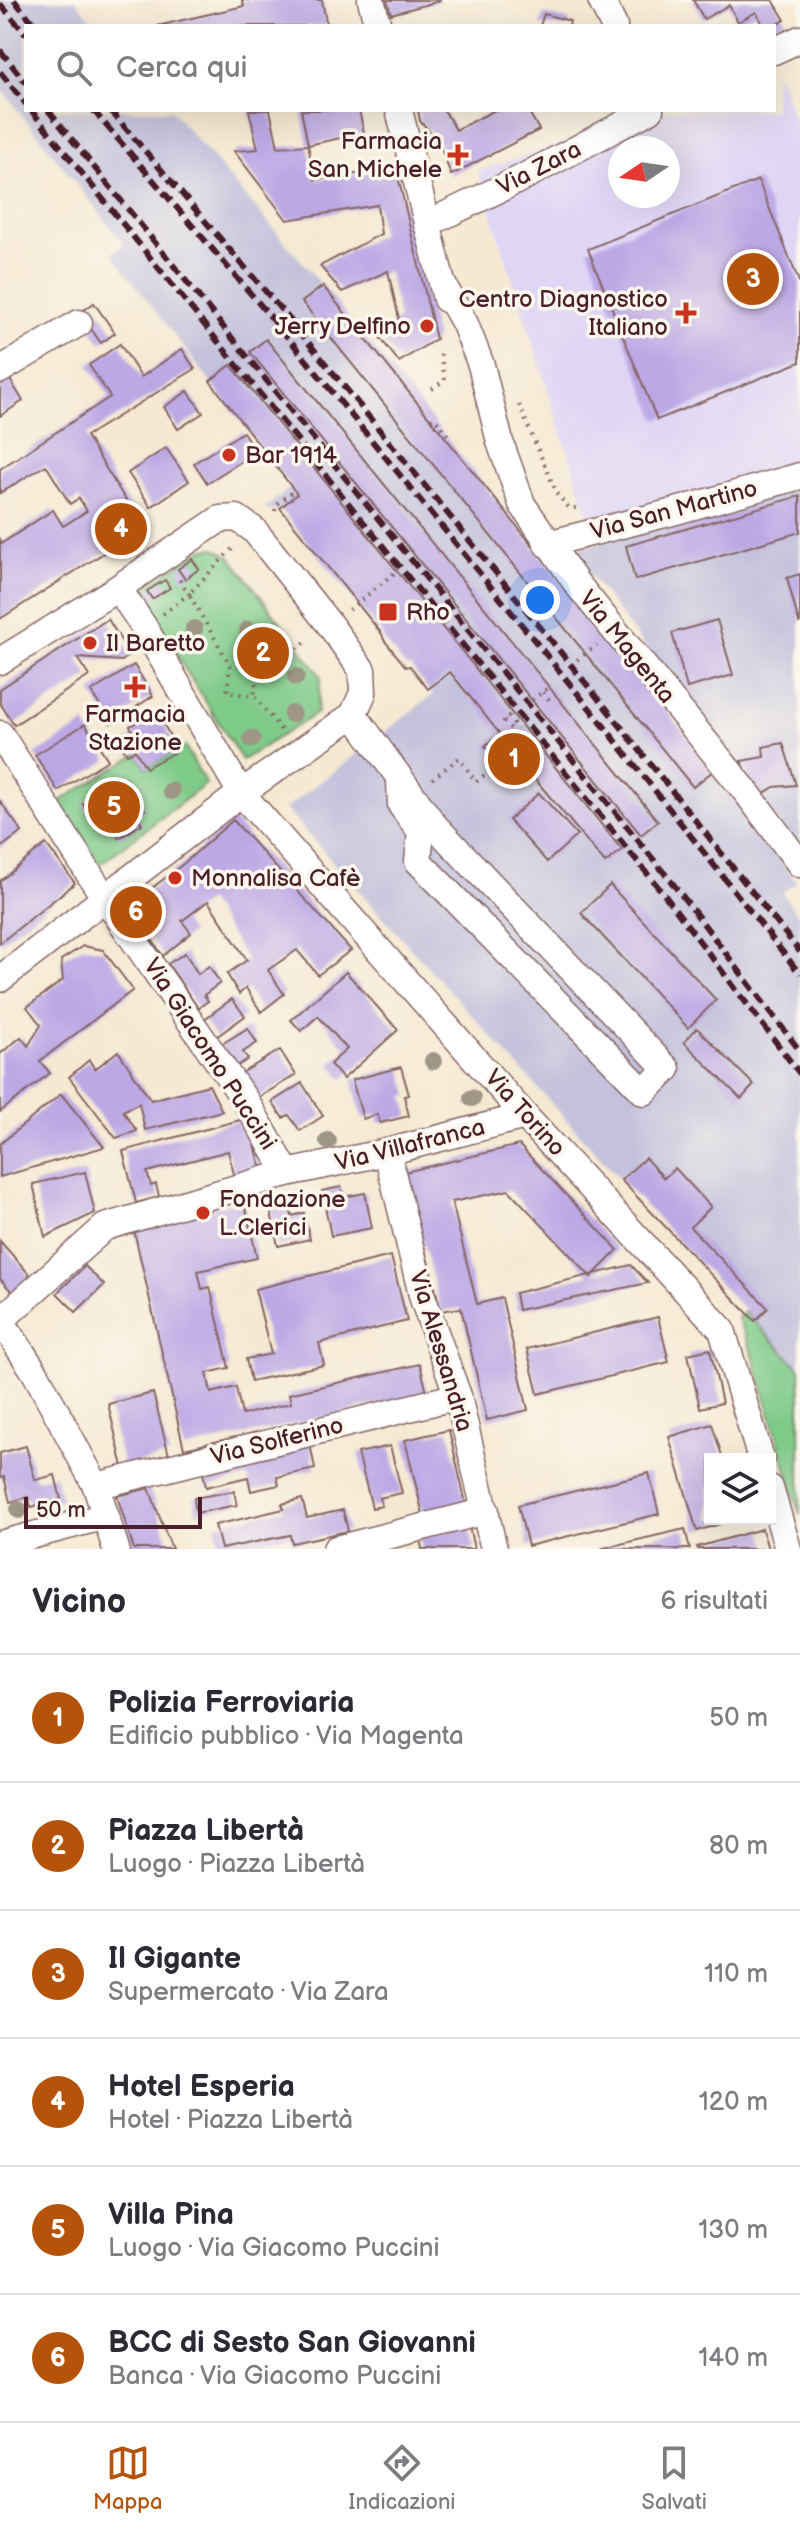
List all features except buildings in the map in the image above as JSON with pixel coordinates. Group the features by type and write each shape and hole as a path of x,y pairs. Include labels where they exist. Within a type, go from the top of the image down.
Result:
{"street":[{"path":"371,0 377,24"},
{"path":"601,0 613,24"},
{"path":"776,50 800,39"},
{"name":"Via Magenta","path":"399,112 442,283 465,324 481,365 490,409 522,504 577,584 747,793 800,864"},
{"name":"Via Zara","path":"427,224 646,112"},
{"path":"0,370 79,323"},
{"name":"Via San Martino","path":"547,544 800,476"},
{"path":"0,661 118,588 220,519 237,518 254,530 362,670 364,708 352,733 284,780 241,793"},
{"name":"Via Torino","path":"118,588 241,793 525,1116 722,1330 759,1453"},
{"path":"0,979 241,793 353,715 363,693"},
{"path":"359,722 434,825 667,1069 644,1092 418,861 421,832 401,805 406,788"},
{"name":"Via Giacomo Puccini","path":"0,734 104,897 247,1103 287,1173"},
{"name":"Via Villafranca","path":"1,1320 105,1227 287,1173 387,1152 525,1116"},
{"name":"Via Alessandria","path":"387,1152 423,1299 458,1396 494,1549"},
{"path":"1,1320 36,1374 96,1486 116,1549"},
{"name":"Via Solferino","path":"96,1486 458,1396"},
{"path":"776,1508 788,1549"},
{"path":"336,1549 486,1511"},
{"path":"0,1544 106,1516"}],"path":[{"path":"432,389 445,380 440,350"},
{"path":"514,394 562,502 569,508 592,505"},
{"path":"431,419 434,417 450,438"},
{"path":"275,511 276,505 294,491"},
{"path":"144,627 189,594 232,549"},
{"path":"349,610 397,571"},
{"path":"189,594 230,665 227,692 254,696 299,753"},
{"path":"257,676 307,641"},
{"path":"577,660 597,646"},
{"path":"230,665 252,667 257,676 254,696"},
{"path":"532,700 549,687"},
{"path":"543,692 551,702"},
{"path":"406,788 459,758 476,782 523,743 504,721 509,714 518,729"}],"shaded area":[{"path":"0,0 75,0 96,24 24,24 24,112 173,112 323,286 431,419 714,770 797,882 782,893 800,918 800,1369 621,1180 285,809 433,695 410,666 406,667 280,508 263,510 291,487 112,254 124,244 0,87"},
{"path":"779,75 800,139 800,471 595,537 478,171 663,112 776,112 776,76"},
{"path":"800,489 800,844 796,845 571,550"}],"green space":[{"path":"216,548 230,556 321,676 317,713 242,760 137,592 202,549"},
{"path":"185,746 206,784 97,866 57,803 137,754 146,768"},
{"path":"745,1312 800,1369 800,1515 753,1355 738,1318"}],"railway":[{"path":"14,0 34,24"},
{"path":"0,4 24,32"},
{"path":"0,50 24,80"},
{"path":"0,72 24,102"},
{"path":"33,112 663,893 800,1074"},
{"path":"50,112 674,885 800,1051"},
{"path":"95,112 281,329 596,716 800,974"},
{"path":"112,112 290,320 800,952"}],"place":[{"name":"Farmacia San Michele","path":"458,155"},
{"name":"Il Gigante","path":"753,279"},
{"name":"Centro Diagnostico Italiano","path":"686,313"},
{"name":"Jerry Delfino","path":"427,326"},
{"name":"Bar 1914","path":"229,455"},
{"name":"Hotel Esperia","path":"121,529"},
{"name":"Rho","path":"388,612"},
{"name":"Il Baretto","path":"90,643"},
{"name":"Piazza Libertà","path":"263,653"},
{"name":"Farmacia Stazione","path":"135,687"},
{"name":"Polizia Ferroviaria","path":"514,759"},
{"name":"Villa Pina","path":"114,807"},
{"name":"Monnalisa Cafè","path":"175,878"},
{"name":"BCC di Sesto San Giovanni","path":"136,912"},
{"name":"Fondazione L.Clerici","path":"203,1213"}]}
